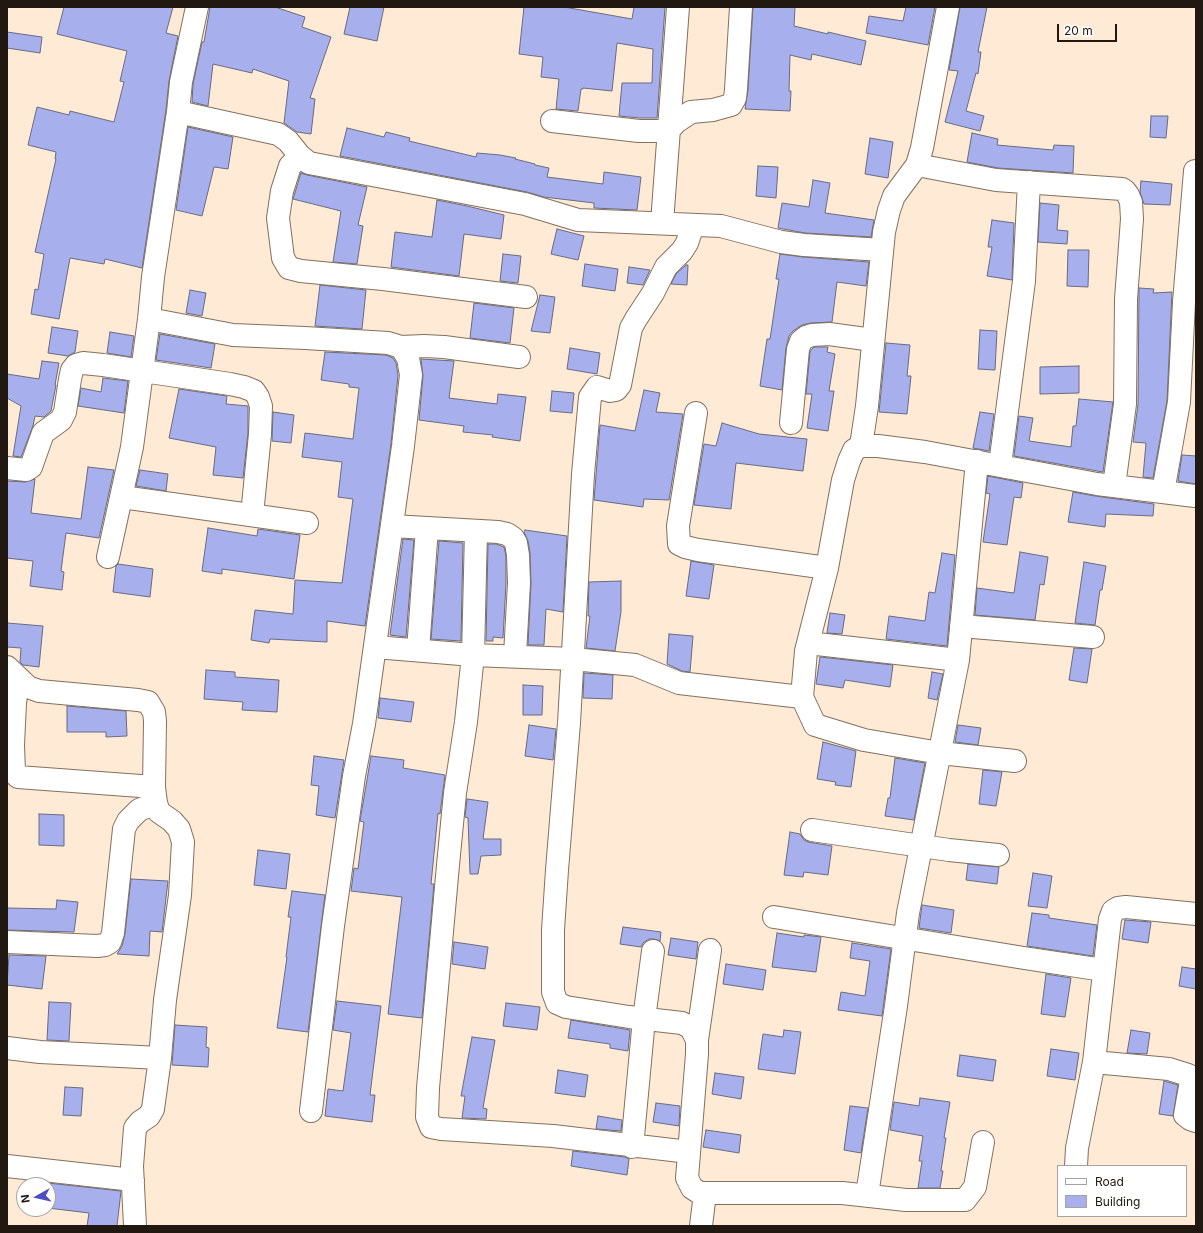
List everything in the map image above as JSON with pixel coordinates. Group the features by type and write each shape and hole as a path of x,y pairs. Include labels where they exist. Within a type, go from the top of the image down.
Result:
{"street":[{"path":"108,557 132,447 153,277 178,112 181,82 197,7"},
{"path":"662,223 678,7"},
{"path":"552,121 650,132 669,130 676,122 691,112 713,110 731,105 736,89 741,7"},
{"path":"861,446 867,406 884,232 888,210 894,196 917,165 922,148 948,7"},
{"path":"178,112 278,134 291,144 300,156 309,164 525,204 578,220 721,226 781,242 882,250"},
{"path":"300,156 290,166 282,191 278,218 283,258 289,268 301,271 376,278 526,297"},
{"path":"917,165 996,180 1122,189 1125,191 1131,202 1132,219 1126,299 1125,404 1114,486"},
{"path":"1163,492 1179,402 1184,302 1195,171"},
{"path":"1000,465 1024,281 1029,182"},
{"path":"693,225 687,243 666,267 653,293 631,328 620,385 616,390 610,391 597,387 590,396 583,474 573,659 557,870 553,992 557,1003 566,1008 682,1023 690,1028 697,1040"},
{"path":"149,319 233,335 388,343 401,347 444,347 519,357"},
{"path":"791,423 798,349 801,341 812,335 828,334 873,340"},
{"path":"311,1111 334,918 354,776 364,724 392,526 411,375 408,358 401,347"},
{"path":"7,468 26,470 31,467 43,433 61,420 65,412 72,370 76,364 82,363 237,385 254,391 261,406 260,434 252,515"},
{"path":"696,413 678,526 679,544 698,550 827,568"},
{"path":"1015,761 940,753 864,740 815,725 802,698 808,643 827,568 843,480 854,450 861,446 878,446 925,452 1097,484 1195,496"},
{"path":"867,1195 896,1006 908,913 958,660 977,461"},
{"path":"122,497 307,523"},
{"path":"392,526 498,532 507,534 513,538 516,543 519,583 515,656"},
{"path":"418,650 427,528"},
{"path":"476,531 472,654 466,722 455,793 448,857 428,1088 427,1117 431,1127 441,1129 553,1136 689,1152"},
{"path":"961,626 1093,637"},
{"path":"808,643 958,660"},
{"path":"375,646 472,654 573,659 636,665 678,683 802,698"},
{"path":"13,673 15,703 13,745 14,773 18,777 155,795"},
{"path":"13,673 28,687 39,691 148,702 154,712 156,721 155,795 158,812 172,821 180,829 183,842 180,895 165,1000 160,1058 153,1109 149,1116 140,1122 135,1128 132,1180 135,1226"},
{"path":"7,942 97,946 105,945 110,942 113,933 124,829 128,821 155,795"},
{"path":"812,830 949,850 998,855"},
{"path":"1076,1165 1077,1148 1094,1062 1103,970 1110,919 1113,911 1118,908 1131,907 1196,914"},
{"path":"774,917 1103,970"},
{"path":"710,950 697,1040 687,1178 692,1188 700,1193 842,1193 906,1200 965,1200 975,1187 983,1142"},
{"path":"632,1146 644,1019 653,951"},
{"path":"7,1048 47,1052 160,1058"},
{"path":"1094,1062 1169,1068 1188,1075 1191,1081 1185,1115 1190,1119 1196,1120"},
{"path":"7,1166 132,1180"},
{"path":"701,1226 705,1193"}],"building":[{"path":"64,7 173,7 166,33 178,36 169,81 142,268 105,259 104,264 70,258 59,319 31,314 35,289 38,290 44,254 35,252 56,159 56,152 28,145 37,107 69,115 70,111 114,122 124,82 120,81 127,51 57,34"},
{"path":"210,7 275,7 305,17 302,27 331,37 310,98 315,99 311,134 297,132 284,123 289,81 253,69 252,73 213,64 208,106 192,102 193,84 202,42 204,42"},
{"path":"350,7 384,7 377,41 344,34"},
{"path":"524,7 564,7 632,19 634,7 665,7 657,118 619,116 622,83 652,83 653,49 617,43 612,91 583,88 581,89 578,111 556,109 559,79 541,77 543,57 519,54"},
{"path":"753,7 795,7 794,26 866,41 861,65 812,54 811,60 790,55 790,111 745,109 748,90"},
{"path":"906,7 935,7 928,45 866,33 869,16 903,21"},
{"path":"960,7 987,7 978,52 981,52 978,74 976,73 966,111 984,116 980,131 945,122 958,71 949,70"},
{"path":"7,32 42,37 40,53 7,48"},
{"path":"1151,116 1168,116 1166,138 1150,137"},
{"path":"188,127 233,137 228,169 214,167 202,216 176,210"},
{"path":"347,128 384,137 386,132 410,138 409,141 476,157 477,153 516,158 515,159 549,168 547,177 603,184 604,172 641,177 637,210 594,208 594,203 544,197 527,192 340,156"},
{"path":"972,133 998,139 997,145 1053,150 1054,145 1074,146 1073,173 998,168 967,162"},
{"path":"870,138 893,142 888,178 865,174"},
{"path":"758,166 778,167 776,198 756,196"},
{"path":"301,173 367,187 358,225 363,226 357,264 333,262 341,211 293,199"},
{"path":"813,180 830,183 825,213 874,220 871,237 805,233 778,228 782,203 809,207"},
{"path":"1141,181 1172,184 1170,205 1144,204 1140,192"},
{"path":"437,200 504,215 501,239 464,234 459,276 391,267 395,232 432,237"},
{"path":"1040,203 1059,205 1057,230 1068,231 1067,244 1038,242"},
{"path":"992,220 1014,223 1012,280 987,276 992,247 988,247"},
{"path":"557,229 584,236 578,260 551,254"},
{"path":"1068,250 1089,250 1088,287 1067,286"},
{"path":"503,254 521,256 518,283 500,281"},
{"path":"780,254 869,262 866,286 837,282 832,322 802,325 793,331 789,336 786,348 782,390 760,386 767,339 770,339 779,279 776,279"},
{"path":"585,264 618,269 615,291 582,286"},
{"path":"688,265 687,285 671,284 676,274"},
{"path":"629,267 650,270 643,285 627,283"},
{"path":"320,285 366,290 362,329 315,326"},
{"path":"1139,288 1154,289 1153,293 1172,292 1167,401 1153,478 1143,477 1146,443 1133,442 1138,404"},
{"path":"190,290 206,293 202,316 186,313"},
{"path":"540,295 555,297 550,333 531,331"},
{"path":"474,303 514,308 510,343 470,338"},
{"path":"52,327 78,331 75,352 68,356 48,353"},
{"path":"980,330 997,331 995,370 978,369"},
{"path":"110,332 134,336 131,357 107,353"},
{"path":"160,334 215,344 211,368 156,360"},
{"path":"886,343 910,345 907,376 911,376 907,414 879,412"},
{"path":"814,347 828,347 827,352 835,354 829,391 834,391 828,431 807,428 812,394 806,394 810,352"},
{"path":"570,348 600,353 597,374 567,369"},
{"path":"325,352 386,355 393,358 396,363 398,375 391,444 365,626 327,621 327,642 270,639 269,643 251,640 255,610 293,614 295,580 342,583 353,499 338,497 342,462 302,457 305,433 353,439 359,388 349,387 349,384 321,380"},
{"path":"421,359 454,361 449,398 497,404 498,394 526,397 520,441 492,437 493,435 463,432 464,426 419,420 423,376"},
{"path":"42,361 59,363 51,411 44,417 35,416 33,426 21,457 13,456 21,406 7,398 7,374 39,379"},
{"path":"1079,366 1079,393 1040,394 1040,367"},
{"path":"103,378 128,381 124,413 78,406 81,388 101,392"},
{"path":"179,389 227,396 226,404 248,406 248,433 243,478 213,475 216,447 169,438"},
{"path":"644,390 660,393 656,412 683,414 669,500 644,499 643,507 594,500 600,425 635,431"},
{"path":"552,391 574,393 572,413 550,411"},
{"path":"1079,399 1113,402 1103,472 1014,456 1019,416 1033,418 1029,441 1071,447 1073,426 1076,426"},
{"path":"273,412 294,415 291,443 272,441"},
{"path":"980,412 994,414 989,451 973,448"},
{"path":"722,423 759,434 807,439 803,471 736,463 731,509 694,505 704,444 716,446"},
{"path":"1182,455 1196,456 1196,484 1178,481"},
{"path":"88,467 114,470 99,538 66,533 61,571 64,572 62,590 30,586 33,561 7,558 7,481 25,482 35,479 31,513 81,519"},
{"path":"140,470 168,474 166,491 136,486"},
{"path":"988,476 1023,483 1021,498 1014,497 1007,545 983,542 990,494 986,493"},
{"path":"1073,492 1154,504 1153,516 1106,514 1105,527 1068,522"},
{"path":"208,528 257,536 258,529 300,535 294,579 222,569 222,574 202,571"},
{"path":"525,530 567,536 563,612 546,609 544,645 528,645 531,583 530,553 528,541 524,532"},
{"path":"403,539 414,540 406,637 390,635"},
{"path":"439,541 463,543 461,641 431,639"},
{"path":"488,544 496,544 504,547 506,556 503,638 493,637 493,641 486,641"},
{"path":"1020,552 1048,557 1044,585 1040,584 1035,620 975,615 977,588 1014,593"},
{"path":"942,553 955,555 947,646 886,639 889,616 925,621 929,592 935,593"},
{"path":"691,561 714,565 709,599 686,596"},
{"path":"1084,562 1106,566 1102,590 1100,590 1095,625 1075,623"},
{"path":"118,564 153,569 150,597 113,592 116,566"},
{"path":"621,581 621,612 615,651 586,648 590,616 588,616 589,582"},
{"path":"830,613 845,615 842,634 827,633"},
{"path":"7,623 43,626 39,667 23,665 20,662 21,648 7,647"},
{"path":"669,634 693,636 690,672 682,671 667,664"},
{"path":"1074,648 1092,649 1087,683 1069,680"},
{"path":"820,657 893,665 890,687 845,680 843,688 816,684"},
{"path":"206,670 235,672 235,677 279,680 277,712 242,710 243,702 204,699"},
{"path":"932,672 943,674 937,700 928,698"},
{"path":"584,673 613,675 612,699 583,698"},
{"path":"523,685 543,686 542,715 523,715"},
{"path":"380,698 414,702 411,722 378,718"},
{"path":"67,706 126,711 127,736 106,737 106,732 67,732"},
{"path":"529,725 556,729 553,760 525,756"},
{"path":"958,725 981,728 978,745 955,742"},
{"path":"823,742 856,751 851,787 835,785 836,782 817,779"},
{"path":"314,756 344,760 335,818 316,815 319,786 311,785"},
{"path":"371,756 404,760 403,768 445,775 440,814 438,813 431,884 434,884 422,1018 388,1014 402,897 351,891 354,868 358,869 364,822 360,821"},
{"path":"895,758 925,763 914,820 885,816 888,798 890,798"},
{"path":"983,770 1002,772 996,806 979,804"},
{"path":"467,799 488,802 483,839 501,839 501,855 481,856 478,874 470,874 468,818 465,817"},
{"path":"39,814 64,815 64,846 39,845"},
{"path":"790,832 800,834 804,840 808,842 832,846 828,875 804,872 803,877 784,875"},
{"path":"258,850 290,854 286,889 254,885"},
{"path":"968,864 999,867 997,884 966,880"},
{"path":"1033,873 1052,876 1047,908 1028,906"},
{"path":"131,879 168,881 162,932 150,931 149,956 117,954 122,946 125,934"},
{"path":"292,891 325,895 308,1032 277,1028 287,957 291,917 288,917"},
{"path":"57,900 78,902 74,932 7,930 7,908 56,909"},
{"path":"922,905 954,910 951,933 919,928"},
{"path":"1032,913 1049,915 1049,918 1097,925 1093,956 1027,946"},
{"path":"1125,920 1151,922 1148,943 1122,939"},
{"path":"623,927 661,932 660,941 649,939 643,943 641,947 620,944"},
{"path":"777,933 804,937 804,935 821,937 816,972 772,967"},
{"path":"671,938 698,942 696,959 668,955"},
{"path":"454,942 488,947 485,969 452,964"},
{"path":"852,943 891,949 882,1016 838,1010 841,992 865,996 870,961 850,958"},
{"path":"9,955 46,956 42,989 7,985"},
{"path":"726,964 766,970 763,990 723,984"},
{"path":"1182,967 1196,969 1196,989 1179,986"},
{"path":"1046,974 1071,978 1065,1017 1041,1014"},
{"path":"337,1001 381,1006 370,1095 375,1095 372,1122 325,1116 328,1089 343,1091 351,1033 333,1030"},
{"path":"49,1002 71,1003 69,1041 47,1040"},
{"path":"506,1003 540,1007 537,1030 503,1026"},
{"path":"571,1020 630,1030 628,1051 610,1048 610,1044 568,1038"},
{"path":"175,1025 207,1027 206,1047 209,1048 208,1067 172,1065"},
{"path":"784,1030 801,1032 795,1074 758,1069 763,1034 783,1037"},
{"path":"1131,1030 1150,1033 1147,1054 1127,1053"},
{"path":"472,1037 495,1040 483,1108 487,1109 486,1119 462,1118 465,1096 461,1096"},
{"path":"1051,1049 1079,1053 1075,1080 1047,1076"},
{"path":"960,1055 996,1060 993,1081 957,1076"},
{"path":"558,1070 588,1075 585,1097 555,1093"},
{"path":"715,1073 744,1077 741,1099 712,1094"},
{"path":"1164,1081 1178,1085 1173,1116 1159,1114"},
{"path":"65,1087 83,1088 81,1116 63,1115"},
{"path":"920,1098 950,1102 944,1138 946,1138 940,1188 918,1188 922,1161 919,1161 923,1136 890,1130 894,1102 919,1106"},
{"path":"656,1103 680,1106 679,1126 653,1122"},
{"path":"850,1106 868,1108 861,1153 844,1150"},
{"path":"598,1116 622,1120 621,1131 596,1129"},
{"path":"706,1130 741,1135 739,1153 703,1147"},
{"path":"573,1151 625,1157 629,1159 627,1175 571,1166"},
{"path":"56,1184 121,1191 117,1226 87,1226 89,1213 56,1209"}]}
